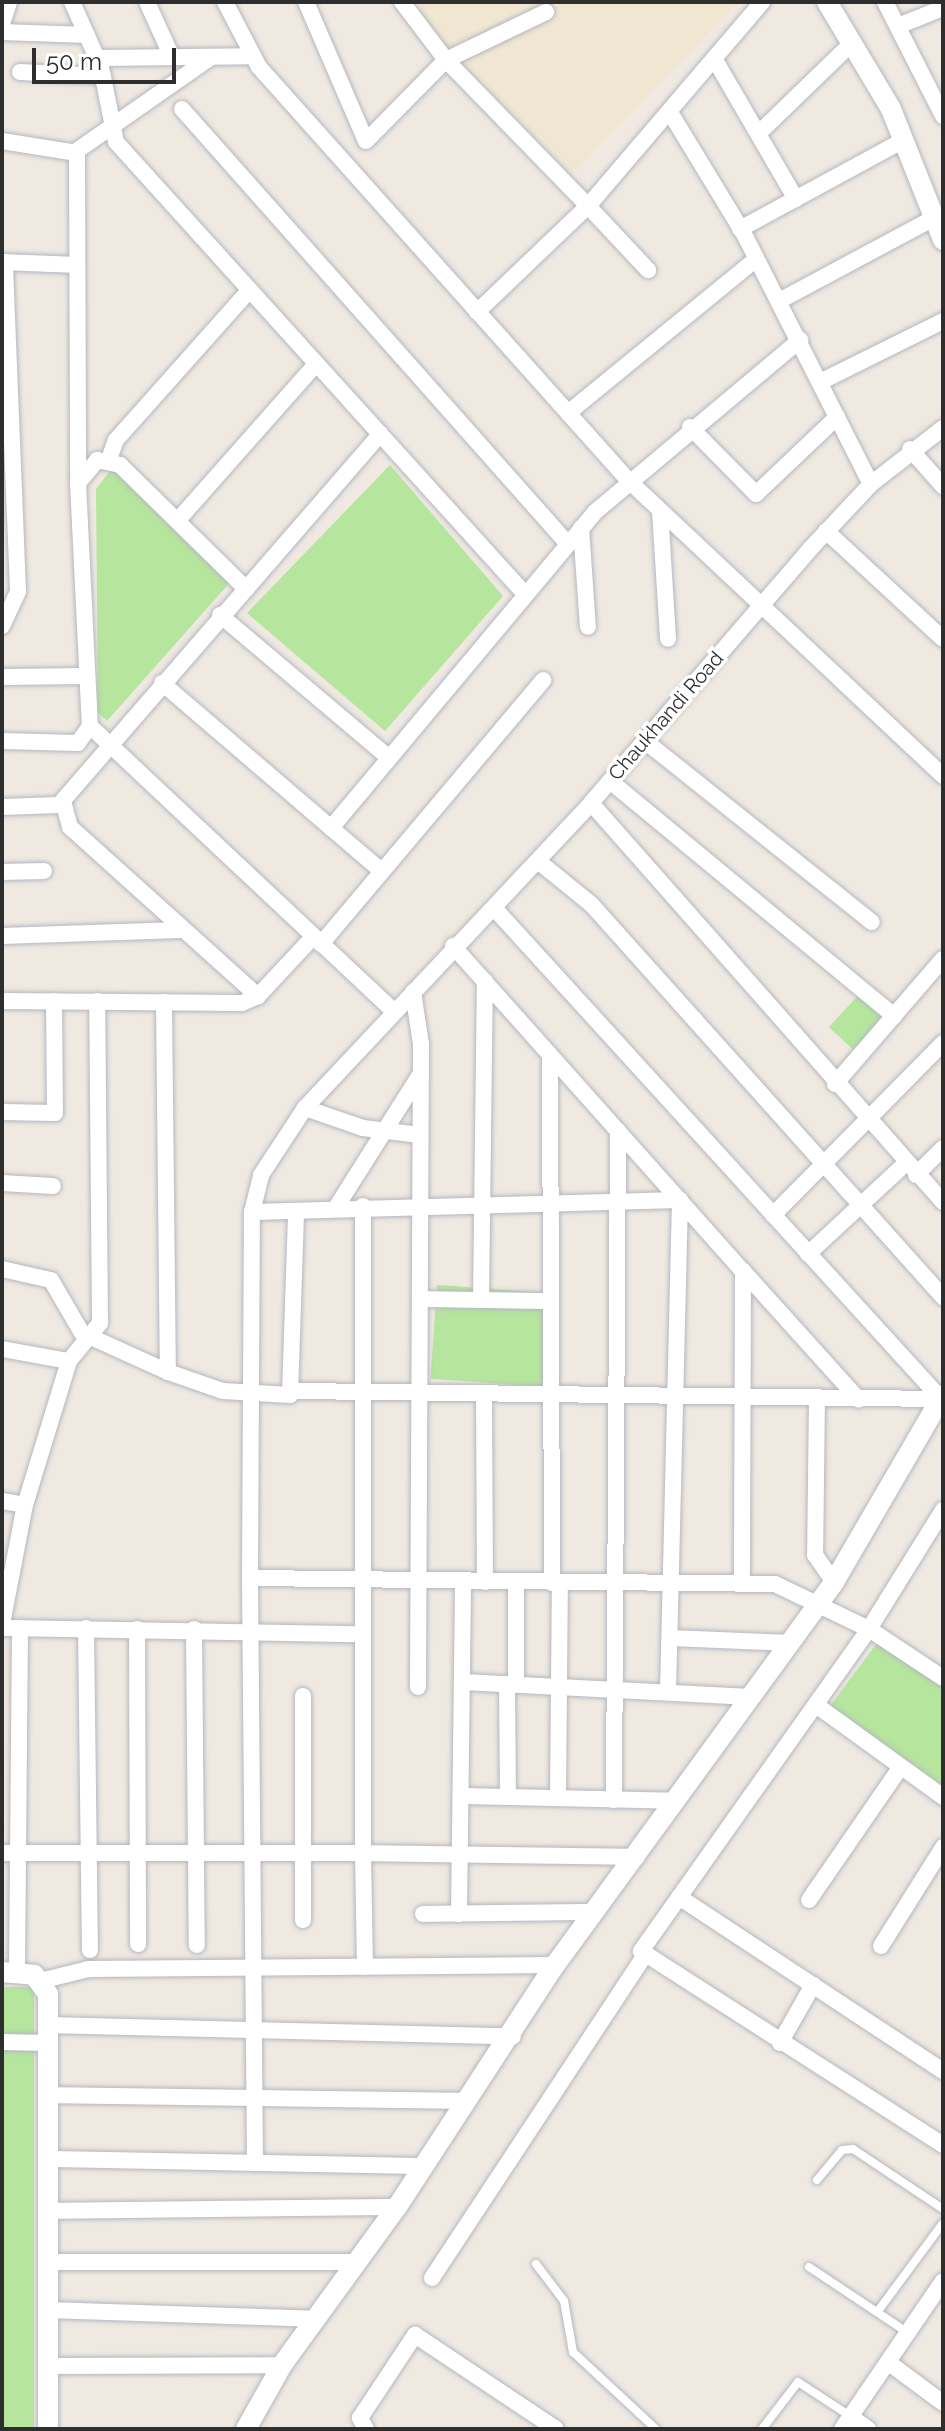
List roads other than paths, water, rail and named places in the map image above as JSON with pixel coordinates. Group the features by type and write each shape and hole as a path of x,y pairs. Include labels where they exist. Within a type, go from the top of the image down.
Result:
{"street":[{"path":"2,24 9,2"},
{"path":"72,2 98,58 112,131 248,292 523,592"},
{"path":"147,2 172,57"},
{"path":"225,2 251,56 628,480 759,607 943,776"},
{"path":"306,2 366,141 446,60 546,12"},
{"path":"402,2 446,60 648,270"},
{"path":"477,312 588,206 671,114 762,2"},
{"path":"827,2 904,140 943,240"},
{"path":"885,2 943,116"},
{"path":"898,26 943,8"},
{"path":"2,32 87,35"},
{"path":"760,132 852,43"},
{"path":"98,58 251,56"},
{"path":"2,141 75,152 112,131 211,57"},
{"path":"715,60 760,132 796,199"},
{"path":"20,72 103,76"},
{"path":"182,109 567,543"},
{"path":"671,114 779,301 871,484"},
{"path":"740,229 904,140"},
{"path":"2,741 78,743 90,726 78,483 75,152"},
{"path":"779,301 934,218"},
{"path":"568,413 756,259"},
{"path":"2,626 18,591 10,562 4,262 77,265"},
{"path":"109,459 116,440 248,292"},
{"path":"820,382 943,321"},
{"path":"331,828 523,592 581,528 628,480 800,340"},
{"path":"178,520 315,365"},
{"path":"690,427 756,494 837,417"},
{"name":"Chaukhandi Road","path":"255,2163 258,1968 250,1630 252,1212 261,1175 305,1108 453,946 495,909 591,803 826,531 910,449 943,428"},
{"path":"2,807 63,801 220,615 380,434"},
{"path":"910,449 943,486"},
{"path":"78,483 97,460 109,459 178,520 246,589"},
{"path":"660,511 668,639"},
{"path":"581,528 588,627"},
{"path":"826,531 943,639"},
{"path":"220,615 387,756"},
{"path":"2,677 87,676"},
{"path":"2,1001 164,1002 258,996 317,941 543,680"},
{"path":"162,683 380,870"},
{"path":"90,726 395,1012"},
{"path":"645,741 872,922"},
{"path":"610,781 894,1016"},
{"path":"63,801 70,827 180,930 258,996"},
{"path":"591,803 835,1084 943,1202"},
{"path":"538,861 591,904 943,1297"},
{"path":"2,872 44,871"},
{"path":"495,909 942,1398"},
{"path":"2,936 180,930"},
{"path":"453,946 859,1400"},
{"path":"835,1084 943,959"},
{"path":"481,1300 485,981"},
{"path":"413,992 421,1073 418,1687"},
{"path":"2,1112 55,1113 54,1001"},
{"path":"97,1001 100,1323 69,1361 25,1505 2,1626 362,1634"},
{"path":"164,1002 168,1372"},
{"path":"773,1215 943,1043"},
{"path":"550,1055 551,1397 558,1798"},
{"path":"337,1206 380,1130 421,1073"},
{"path":"305,1108 380,1130 420,1135"},
{"path":"614,1800 618,1583 618,1131"},
{"path":"808,1254 861,1205 943,1148"},
{"path":"2,1183 53,1186"},
{"path":"252,1212 296,1212 337,1206 420,1208 680,1200"},
{"path":"668,1691 676,1582 680,1200"},
{"path":"363,1206 365,1967"},
{"path":"295,1391 296,1212"},
{"path":"2,1269 51,1280 71,1322 90,1337 168,1372 252,1396 295,1391 678,1401 942,1398"},
{"path":"742,1580 745,1398 743,1271"},
{"path":"420,1299 551,1301"},
{"path":"2,1349 69,1361"},
{"path":"484,1395 485,1582"},
{"path":"817,1398 813,1538 819,1567 834,1582"},
{"path":"246,2429 282,2365 397,2207 464,2101 513,2036 555,1965 637,1857 834,1582 942,1398"},
{"path":"2,1501 25,1505"},
{"path":"432,2278 644,1957 643,1942 679,1897 869,1629 943,1510"},
{"path":"250,1578 556,1583 742,1580 795,1589 869,1629 943,1678"},
{"path":"459,1914 463,1582"},
{"path":"508,1797 516,1582"},
{"path":"20,1628 10,1853 9,1971 40,1981 88,1969 555,1965"},
{"path":"86,1628 90,1950"},
{"path":"137,1629 138,1944"},
{"path":"194,1629 197,1945"},
{"path":"671,1638 791,1643"},
{"path":"462,1682 752,1697"},
{"path":"303,1696 303,1920"},
{"path":"816,1705 943,1797"},
{"path":"809,1900 900,1768"},
{"path":"461,1796 677,1801"},
{"path":"881,1946 943,1847"},
{"path":"10,1853 637,1857"},
{"path":"679,1897 943,2071"},
{"path":"423,1914 595,1912"},
{"path":"644,1957 943,2145"},
{"path":"40,1981 48,1994 48,2429"},
{"path":"780,2043 813,1985"},
{"path":"2,2042 47,2034 257,2032 513,2036"},
{"path":"48,2095 464,2101"},
{"path":"48,2159 424,2166"},
{"path":"48,2211 397,2207"},
{"path":"49,2262 355,2262"},
{"path":"868,2429 846,2423 943,2281"},
{"path":"48,2310 314,2319"},
{"path":"366,2429 360,2418 415,2335 556,2429"},
{"path":"889,2363 943,2403"},
{"path":"48,2366 282,2365"}],"lane":[{"path":"817,2180 842,2150 853,2149 943,2209"},
{"path":"878,2311 943,2223"},
{"path":"536,2264 564,2301 573,2352 656,2429"},
{"path":"809,2267 907,2332"},
{"path":"762,2429 798,2382 846,2423"}]}
